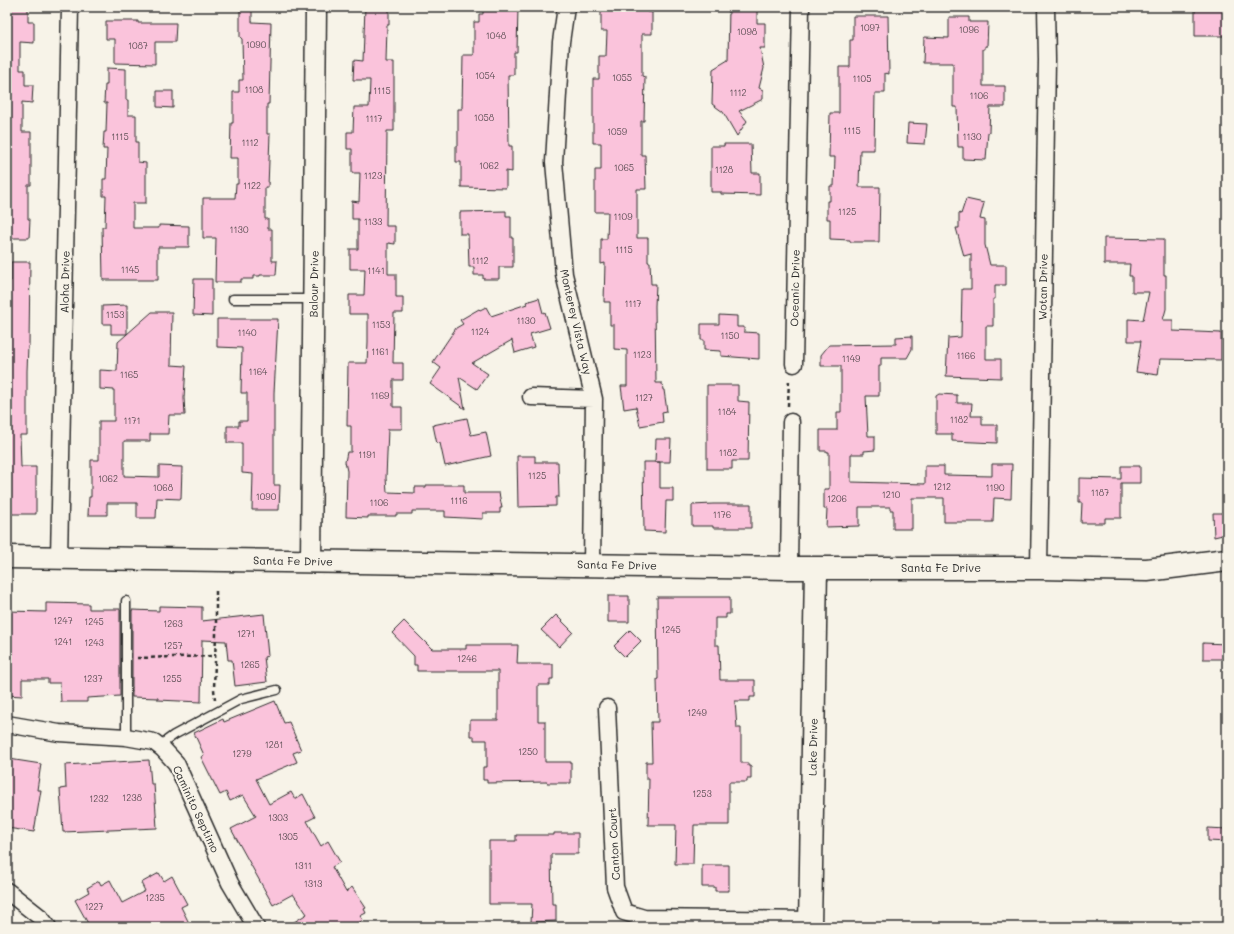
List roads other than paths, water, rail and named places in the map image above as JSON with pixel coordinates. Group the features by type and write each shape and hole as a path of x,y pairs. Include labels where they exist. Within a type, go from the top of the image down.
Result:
{"main road":[{"name":"Santa Fe Drive","path":"7,557 789,568 1039,568 1146,570 1227,560"},
{"name":"Lake Drive","path":"810,923 816,568"}],"street":[{"name":"Aloha Drive","path":"59,558 70,7"},
{"name":"Balour Drive","path":"311,561 316,7"},
{"name":"Monterey Vista Way","path":"566,7 561,42 554,162 564,274 594,399 592,565"},
{"name":"Oceanic Drive","path":"794,364 801,7"},
{"name":"Wotan Drive","path":"1039,568 1047,60 1046,7"},
{"path":"531,397 594,399"},
{"path":"789,568 790,422"},
{"name":"Canton Court","path":"607,708 616,887 624,912 644,918 810,923"},
{"name":"Caminito Septimo","path":"7,724 59,733 126,737 154,742 159,746 176,763 230,883 256,927"},
{"path":"7,891 40,917 48,927"}],"lane":[{"path":"232,299 313,299"},
{"path":"126,601 126,737"},
{"path":"159,746 174,735 241,698 277,690"}]}
